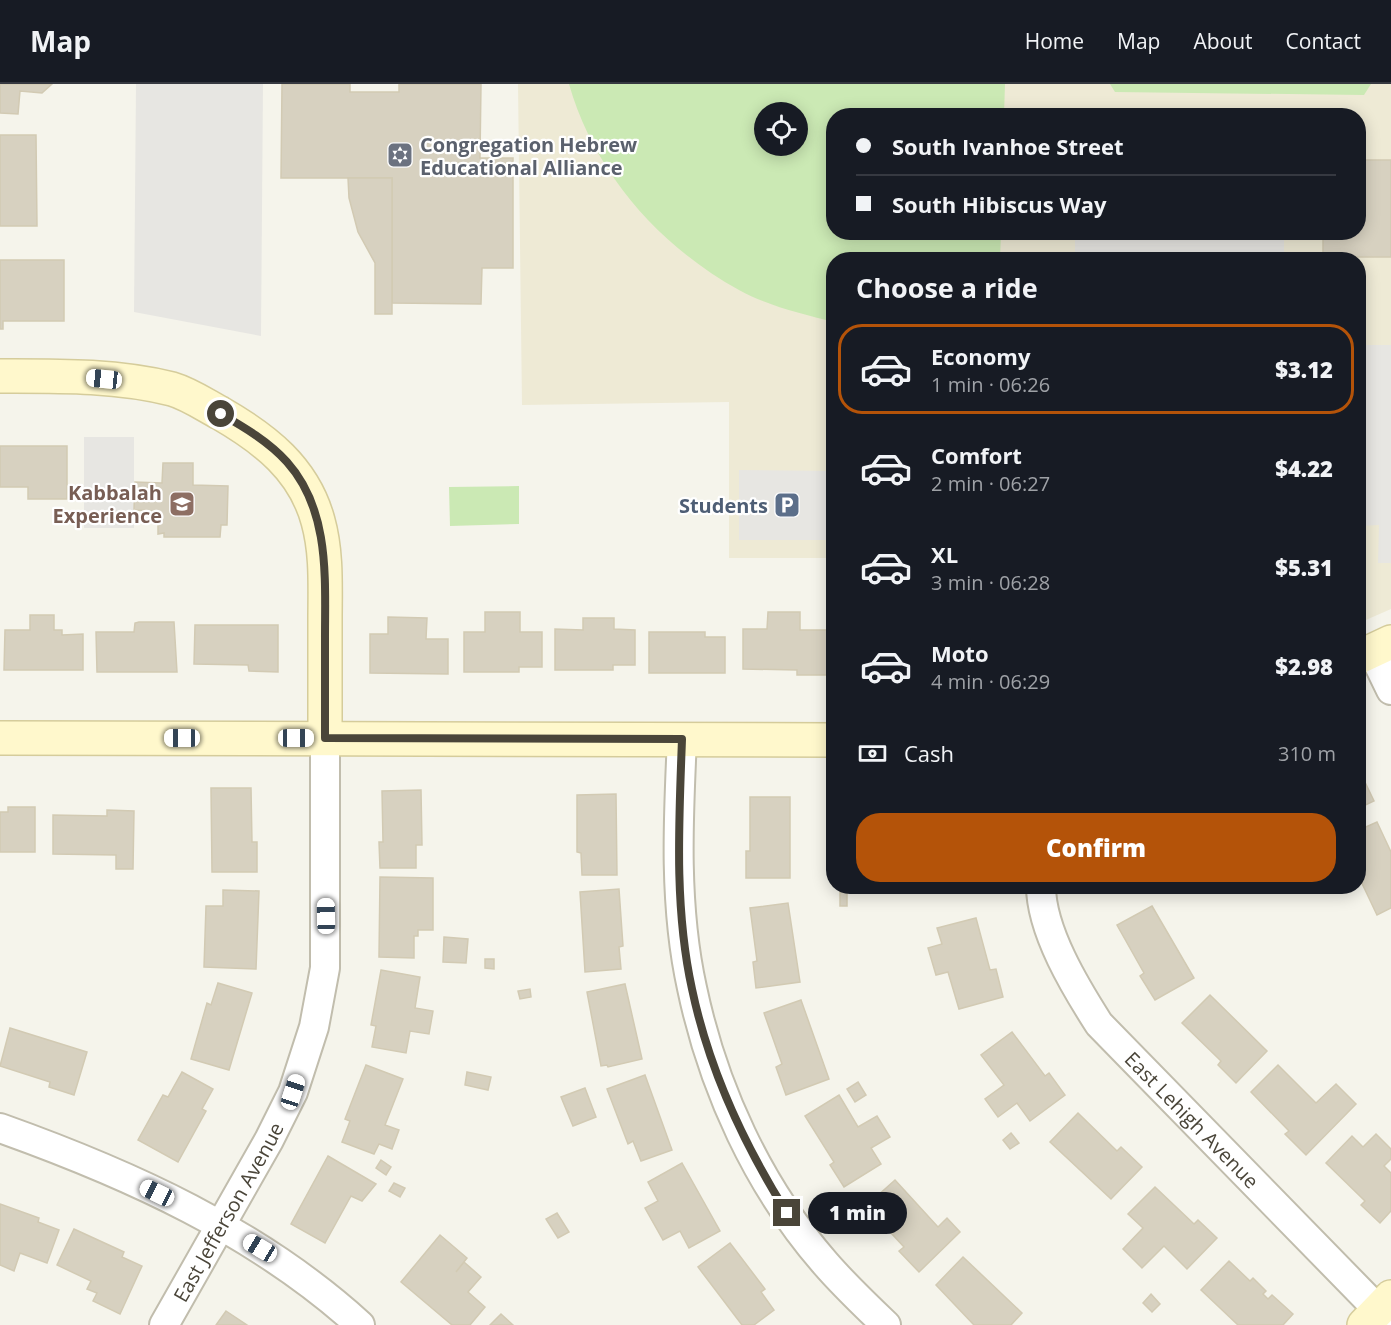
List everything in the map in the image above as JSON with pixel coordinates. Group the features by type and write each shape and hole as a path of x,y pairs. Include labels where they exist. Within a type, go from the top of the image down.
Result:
{"street":[{"name":"East Jefferson Avenue","path":"0,376 91,377 174,390 252,432 287,462 300,479 314,508 322,546 325,574 325,968 314,1027 293,1092 164,1325"},
{"path":"1374,650 1391,690"},
{"path":"0,738 826,740"},
{"path":"682,739 678,839 682,912 691,988 712,1063 730,1110 754,1159 787,1213 825,1263 886,1325"},
{"name":"East Lehigh Avenue","path":"1043,894 1056,947 1099,1024 1381,1314"},
{"path":"0,1128 122,1176 220,1225 280,1260 321,1289 360,1325"}],"shaded area":[{"path":"136,84 263,84 261,336 134,312"},
{"path":"518,84 1391,84 1391,609 1366,620 1366,252 826,252 826,558 729,558 729,402 522,405"},
{"path":"1075,240 1284,240 1284,252 1075,252"},
{"path":"1366,345 1391,345 1391,563 1378,563 1379,525 1366,526"},
{"path":"84,437 134,437 134,528 84,528"},
{"name":"Students","path":"739,470 826,471 826,540 739,540"}],"green space":[{"path":"569,84 1005,84 1004,108 826,108 826,240 1001,240 1000,252 826,252 826,320 750,296 710,272 682,252 657,229 633,204 613,176 580,116"},
{"path":"1110,84 1371,84 1364,95 1115,92"},
{"path":"519,486 519,524 450,526 449,487"}],"building":[{"path":"0,84 52,84 42,93 20,91 18,114 0,113"},
{"path":"282,84 350,84 350,92 399,92 399,84 481,84 480,158 513,158 513,268 482,268 481,304 392,303 392,178 281,178"},
{"path":"0,135 36,135 37,226 0,226"},
{"path":"1366,160 1391,160 1391,257 1366,257 1366,252 1323,252 1323,240 1366,240"},
{"path":"348,178 392,178 392,314 375,314 375,263 358,232 349,198"},
{"path":"0,260 64,260 64,321 3,321 3,329 0,329"},
{"path":"0,446 67,446 67,499 28,499 28,487 0,487"},
{"path":"163,463 193,463 193,485 228,486 227,525 221,525 220,537 164,537 164,533 158,534 158,518 154,518 155,511 134,510 135,482 162,483"},
{"path":"485,612 520,612 520,632 542,632 542,667 519,667 519,672 464,672 464,632 485,632"},
{"path":"768,612 800,612 800,630 826,630 826,675 797,675 797,670 743,669 743,629 767,629"},
{"path":"30,615 54,615 54,630 62,630 62,635 83,634 83,670 4,670 5,630 30,630"},
{"path":"388,617 427,618 426,639 448,639 448,674 370,673 370,634 388,634"},
{"path":"583,618 614,618 614,629 635,630 635,665 613,665 613,670 555,670 555,629 583,630"},
{"path":"174,622 177,672 97,672 96,632 134,632 135,623"},
{"path":"195,625 278,625 278,672 249,671 248,665 194,664"},
{"path":"649,632 705,632 705,637 725,637 725,673 649,673"},
{"path":"1366,784 1374,801 1366,805"},
{"path":"211,788 251,788 252,842 257,842 257,872 212,872"},
{"path":"421,790 422,845 416,845 416,868 380,868 379,842 383,842 382,791"},
{"path":"616,794 617,875 582,875 581,853 577,852 577,795"},
{"path":"750,797 790,797 790,878 746,878 746,851 750,851"},
{"path":"8,807 35,807 35,852 0,852 0,812 8,812"},
{"path":"107,810 134,811 133,869 116,869 116,855 53,854 53,815 107,816"},
{"path":"1377,822 1391,852 1391,908 1377,915 1366,892 1366,827"},
{"path":"380,877 433,878 433,930 418,930 418,936 414,936 414,958 379,957"},
{"path":"619,889 623,946 619,947 621,969 585,972 580,892"},
{"path":"223,890 259,891 256,969 204,967 206,906 223,906"},
{"path":"840,894 847,894 847,906 840,906"},
{"path":"788,903 800,982 756,988 753,962 757,961 750,908"},
{"path":"1152,906 1194,978 1155,1000 1140,976 1144,973 1117,925"},
{"path":"976,918 990,970 996,969 1003,997 959,1009 948,972 936,975 928,948 942,944 937,928"},
{"path":"444,937 468,939 466,963 443,962"},
{"path":"485,959 494,959 494,969 485,968"},
{"path":"381,970 420,977 415,1008 433,1011 429,1034 410,1031 406,1053 372,1047 376,1026 371,1025"},
{"path":"218,983 252,993 229,1070 191,1059 207,1003 211,1005"},
{"path":"625,984 642,1059 608,1067 607,1065 601,1066 587,992"},
{"path":"530,989 531,997 520,999 518,991"},
{"path":"1210,995 1267,1051 1236,1083 1218,1065 1221,1061 1182,1023"},
{"path":"801,1000 829,1079 786,1095 776,1067 782,1064 764,1013"},
{"path":"10,1028 87,1052 74,1095 49,1087 50,1082 0,1066"},
{"path":"1012,1032 1045,1076 1049,1073 1065,1095 1030,1121 1017,1103 998,1117 985,1099 1004,1085 981,1055"},
{"path":"366,1065 403,1079 385,1125 399,1130 392,1149 379,1144 374,1154 342,1142 350,1121 345,1119"},
{"path":"1278,1065 1316,1103 1336,1084 1356,1104 1306,1155 1285,1134 1289,1131 1251,1092"},
{"path":"182,1072 213,1089 202,1109 206,1111 178,1162 138,1140 163,1095 168,1097"},
{"path":"467,1072 491,1077 488,1090 465,1085"},
{"path":"645,1075 672,1150 641,1161 633,1141 628,1144 607,1089"},
{"path":"858,1082 866,1095 855,1102 847,1089"},
{"path":"585,1088 596,1117 573,1126 561,1097"},
{"path":"839,1095 858,1127 877,1116 890,1137 871,1148 881,1164 844,1187 830,1165 834,1162 805,1116"},
{"path":"1078,1113 1117,1151 1121,1147 1142,1167 1111,1199 1050,1142"},
{"path":"1011,1133 1019,1143 1010,1149 1003,1140"},
{"path":"1376,1134 1391,1149 1391,1159 1384,1166 1391,1173 1391,1211 1380,1223 1361,1205 1365,1201 1326,1163 1352,1136 1363,1147"},
{"path":"328,1156 376,1184 362,1201 351,1196 325,1243 291,1224"},
{"path":"381,1160 391,1167 386,1175 376,1168"},
{"path":"682,1163 720,1231 689,1248 680,1231 663,1240 645,1208 658,1201 648,1182"},
{"path":"895,1180 938,1227 947,1218 960,1232 919,1272 899,1251 904,1247 866,1206"},
{"path":"394,1183 405,1188 400,1197 389,1191"},
{"path":"1155,1187 1194,1224 1198,1220 1217,1238 1187,1269 1164,1246 1142,1268 1123,1249 1143,1228 1128,1214"},
{"path":"0,1204 39,1218 38,1222 59,1230 47,1263 20,1253 14,1271 0,1265"},
{"path":"557,1213 569,1232 558,1238 546,1219"},
{"path":"74,1229 124,1252 122,1257 142,1266 120,1314 93,1301 97,1293 87,1289 91,1281 57,1265"},
{"path":"440,1235 467,1258 456,1272 464,1262 481,1277 468,1292 485,1307 470,1325 452,1325 401,1282"},
{"path":"730,1243 765,1289 761,1292 774,1310 754,1325 742,1325 698,1267"},
{"path":"963,1257 1022,1313 1011,1325 974,1325 936,1285"},
{"path":"1229,1261 1250,1281 1253,1278 1266,1291 1263,1294 1268,1299 1272,1295 1293,1314 1283,1325 1238,1325 1201,1290"},
{"path":"1151,1294 1160,1304 1152,1312 1143,1303"},
{"path":"226,1311 247,1325 216,1325"},
{"path":"501,1314 513,1325 490,1325"}],"place":[{"name":"Congregation Hebrew Educational Alliance","path":"400,155"},
{"name":"Kabbalah Experience","path":"182,504"},
{"name":"Students","path":"787,505"}],"route":[{"path":"221,414 252,432 287,462 300,479 319,522 325,574 325,738 682,739 678,839 682,912 691,988 712,1063 730,1110 759,1169 787,1213"}]}
